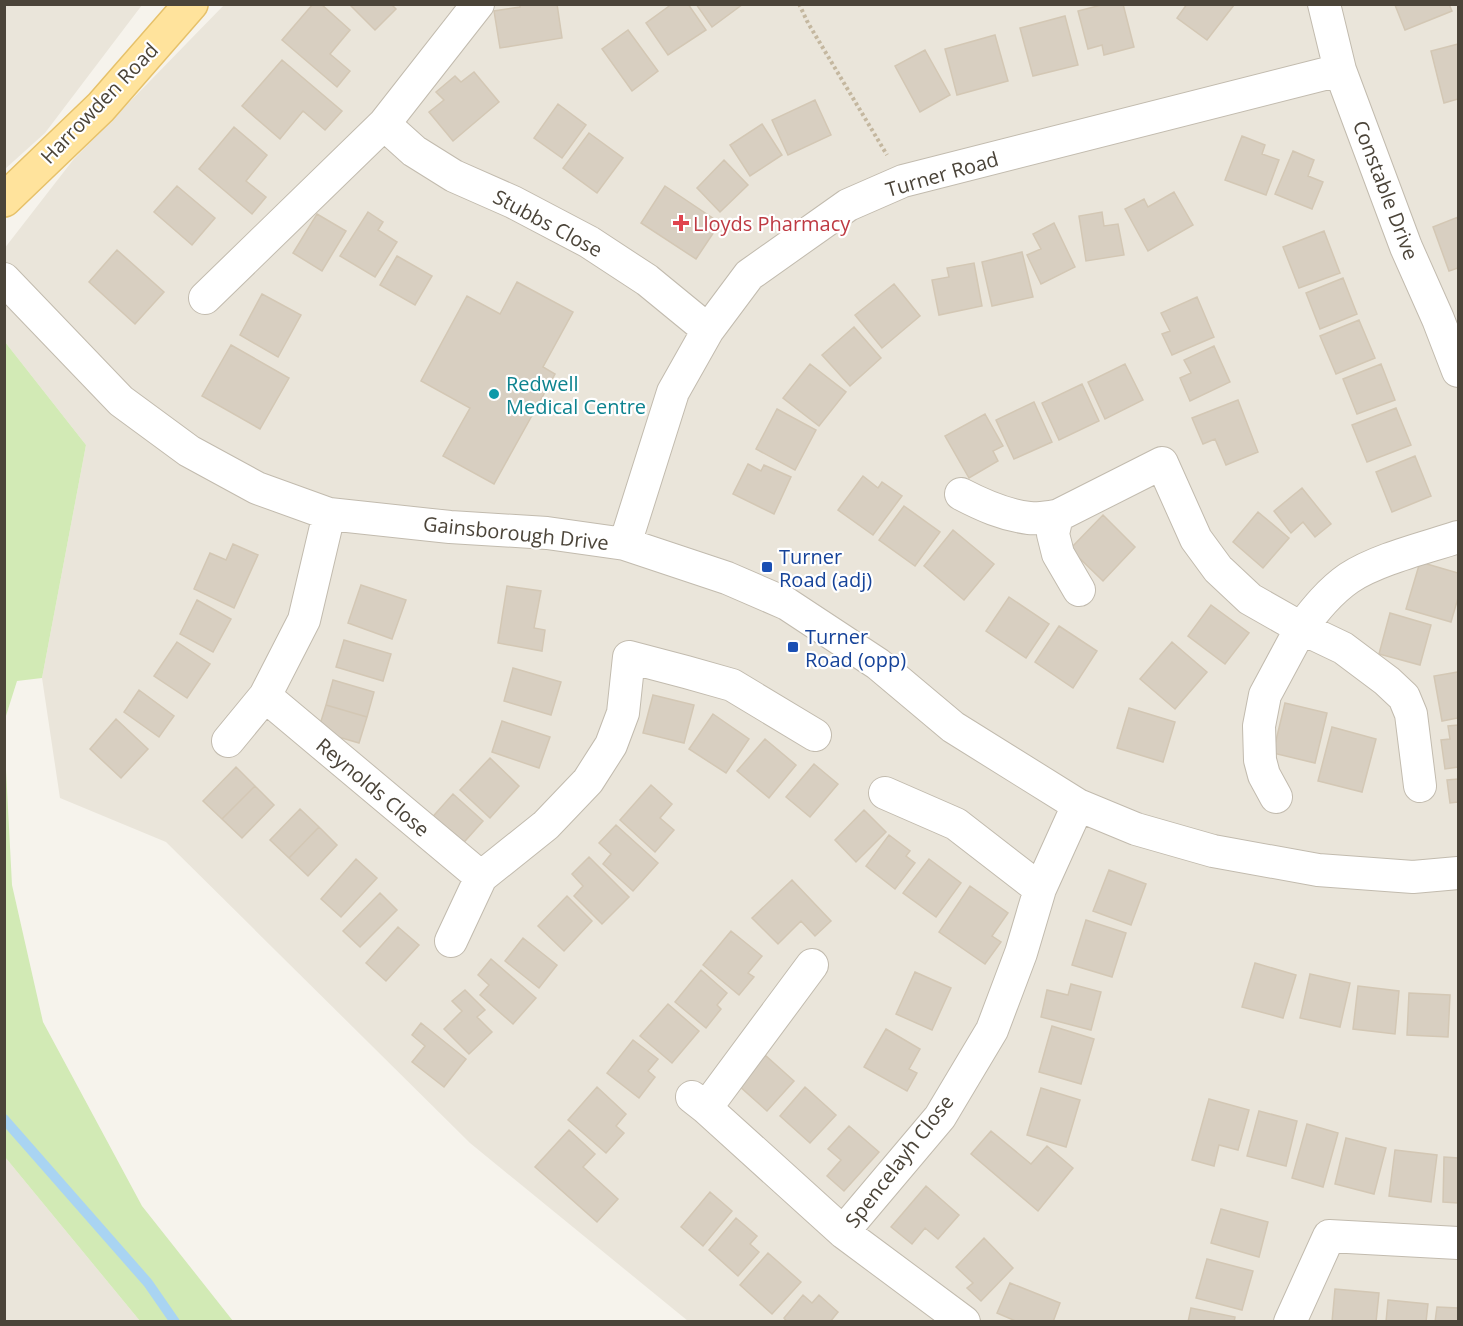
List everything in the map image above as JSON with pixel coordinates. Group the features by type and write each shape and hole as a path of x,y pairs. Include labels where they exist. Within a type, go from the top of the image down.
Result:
{"main road":[{"name":"Harrowden Road","path":"4,200 101,107 191,4"}],"street":[{"path":"205,298 384,124 478,4"},
{"name":"Constable Drive","path":"1324,4 1340,70 1406,247 1448,316 1458,371"},
{"name":"Turner Road","path":"625,544 673,392 708,330 749,275 848,205 903,181 1340,70"},
{"name":"Stubbs Close","path":"384,124 414,151 453,176 513,202 589,242 647,280 708,330"},
{"name":"Gainsborough Drive","path":"4,279 121,401 189,451 256,488 329,514 450,527 547,533 625,544 727,578 787,604 878,664 953,727 1078,805 1136,829 1213,851 1318,870 1413,877 1458,873"},
{"path":"961,494 982,506 1030,518 1071,509 1162,463 1196,539 1218,569 1250,599 1301,628 1343,648 1388,681 1404,697 1411,714 1420,786"},
{"path":"1071,509 1053,534 1058,554 1079,590"},
{"path":"228,741 264,696 304,620 329,514"},
{"path":"1276,798 1264,776 1260,760 1259,726 1265,695 1301,628 1322,601 1349,578 1380,563 1458,537"},
{"path":"451,941 481,878 546,825 588,782 611,745 623,713 629,657 732,686 815,735"},
{"name":"Reynolds Close","path":"264,696 481,878"},
{"path":"885,793 956,824 1040,889"},
{"name":"Spencelayh Close","path":"812,965 699,1103 843,1233 940,1117 992,1030 1021,953 1040,889 1078,805"},
{"path":"843,1233 964,1322"},
{"path":"1290,1322 1329,1236 1458,1243"}],"path":[{"path":"799,4 808,23 903,181"}],"shaded area":[{"path":"5,4 142,5 45,133 5,169"},
{"path":"224,5 1458,5 1458,1321 688,1321 470,1143 166,842 60,798 42,678 86,445 5,342 4,249 73,160"},
{"path":"5,1157 140,1321 5,1321"}],"green space":[{"path":"5,342 86,445 42,678 17,681 5,719"},
{"path":"5,751 12,885 43,1022 142,1206 233,1321 140,1321 5,1157"}],"building":[{"path":"313,4 321,4 350,30 330,54 350,71 337,87 282,40"},
{"path":"349,4 391,4 396,9 375,30"},
{"path":"520,4 557,4 562,38 500,48 494,11 520,7"},
{"path":"672,4 688,4 706,30 668,55 646,23"},
{"path":"696,4 743,4 712,27"},
{"path":"1105,4 1123,4 1134,47 1104,55 1102,45 1088,49 1078,11"},
{"path":"1187,4 1234,5 1207,40 1177,18"},
{"path":"1449,4 1452,11 1405,30 1395,5"},
{"path":"1065,16 1078,65 1033,76 1020,28"},
{"path":"628,30 658,71 632,91 602,49"},
{"path":"995,35 1008,81 957,95 945,49"},
{"path":"1458,44 1458,99 1444,103 1431,51"},
{"path":"925,50 950,95 920,112 895,66"},
{"path":"282,60 342,111 325,130 303,111 280,139 242,106"},
{"path":"474,72 499,102 453,141 429,112 444,100 436,92 455,76 461,82"},
{"path":"815,100 831,135 788,155 772,120"},
{"path":"558,104 586,125 562,158 534,138"},
{"path":"762,124 782,155 750,176 730,145"},
{"path":"234,127 267,155 246,181 266,197 252,214 199,169"},
{"path":"589,133 623,158 597,193 563,168"},
{"path":"1242,136 1265,145 1262,154 1279,160 1266,195 1225,180"},
{"path":"1293,151 1314,160 1308,176 1323,182 1312,209 1275,194"},
{"path":"724,160 748,185 720,212 697,188"},
{"path":"177,186 215,218 192,245 154,212"},
{"name":"Lloyds Pharmacy","path":"665,186 720,223 696,259 641,223"},
{"path":"1174,192 1193,225 1148,251 1125,209 1144,199 1148,207"},
{"path":"368,212 383,222 378,230 397,242 375,277 340,256"},
{"path":"1102,212 1104,226 1118,224 1124,255 1086,261 1079,216"},
{"path":"317,214 346,231 322,271 293,253"},
{"path":"1458,217 1458,268 1449,271 1433,227"},
{"path":"1054,223 1075,267 1041,284 1027,255 1041,249 1033,234"},
{"path":"1324,231 1340,273 1299,288 1283,247"},
{"path":"117,250 164,292 135,324 89,282"},
{"path":"1022,252 1033,297 992,306 982,262"},
{"path":"397,256 432,276 415,305 380,285"},
{"path":"974,263 982,306 939,315 932,280 949,277 947,268"},
{"path":"1343,278 1357,314 1320,329 1306,293"},
{"name":"Redwell Medical Centre","path":"517,282 573,312 543,367 555,374 494,484 443,456 470,408 421,381 467,296 500,314"},
{"path":"894,284 920,316 882,348 855,315"},
{"path":"262,294 301,315 278,357 240,335"},
{"path":"1197,297 1214,337 1172,355 1162,334 1170,331 1161,313"},
{"path":"1359,320 1375,358 1336,374 1320,336"},
{"path":"854,327 881,358 850,386 822,355"},
{"path":"231,345 289,378 260,429 202,396"},
{"path":"1214,346 1230,382 1190,401 1180,378 1191,373 1184,360"},
{"path":"810,364 846,392 819,426 783,398"},
{"path":"1125,364 1143,400 1105,419 1088,382"},
{"path":"1381,364 1395,400 1357,414 1343,379"},
{"path":"1082,384 1099,421 1059,440 1042,403"},
{"path":"1238,400 1258,452 1226,465 1215,439 1203,444 1192,418"},
{"path":"1034,402 1052,442 1014,459 996,420"},
{"path":"1396,408 1411,445 1367,462 1352,425"},
{"path":"777,409 816,430 795,470 756,449"},
{"path":"985,414 1003,446 993,451 998,461 969,478 945,436"},
{"path":"1415,456 1431,496 1392,512 1376,472"},
{"path":"748,464 761,471 764,465 791,477 774,514 733,494"},
{"path":"863,476 878,488 882,482 902,496 873,535 838,510"},
{"path":"1302,488 1331,524 1315,537 1303,522 1291,533 1274,511"},
{"path":"904,506 940,532 915,566 879,540"},
{"path":"1258,512 1289,538 1263,568 1233,542"},
{"path":"1103,515 1135,547 1103,581 1070,549"},
{"path":"953,530 994,564 964,600 924,566"},
{"path":"233,544 258,555 234,608 194,589 210,553 226,560"},
{"path":"1420,562 1458,573 1458,598 1451,622 1406,609"},
{"path":"361,585 406,600 392,639 348,623"},
{"path":"507,586 541,591 534,628 545,630 542,651 498,643"},
{"path":"1009,597 1049,624 1026,658 986,631"},
{"path":"197,600 231,619 213,652 180,634"},
{"path":"1211,605 1249,633 1225,664 1188,636"},
{"path":"1390,613 1431,625 1420,665 1379,654"},
{"path":"1059,626 1097,651 1073,688 1035,662"},
{"path":"344,640 391,654 383,681 336,667"},
{"path":"177,642 210,664 187,698 154,676"},
{"path":"1172,642 1207,672 1175,709 1140,679"},
{"path":"513,668 561,682 551,715 504,701"},
{"path":"1458,672 1458,718 1442,721 1434,676"},
{"path":"333,680 374,692 367,717 326,705"},
{"path":"139,690 174,716 159,737 124,712"},
{"path":"653,695 694,705 684,743 643,733"},
{"path":"1285,703 1327,713 1315,763 1273,753"},
{"path":"326,705 367,717 359,743 318,731"},
{"path":"1129,708 1175,722 1163,762 1117,748"},
{"path":"713,714 749,739 726,773 689,749"},
{"path":"116,719 148,749 121,778 90,749"},
{"path":"502,721 550,737 539,768 492,752"},
{"path":"1458,725 1458,767 1445,769 1441,740 1450,739 1448,726"},
{"path":"1332,727 1376,739 1362,792 1318,781"},
{"path":"765,739 796,765 769,798 737,771"},
{"path":"490,758 519,786 490,818 460,790"},
{"path":"814,764 838,784 810,817 786,797"},
{"path":"236,767 255,786 222,819 203,801"},
{"path":"1458,779 1458,802 1450,803 1447,780"},
{"path":"651,785 672,804 660,818 674,830 655,852 620,820"},
{"path":"255,786 274,805 242,838 222,819"},
{"path":"453,794 483,821 458,849 428,822"},
{"path":"300,809 319,827 289,858 270,840"},
{"path":"864,810 886,832 856,862 835,840"},
{"path":"616,825 658,863 633,891 603,864 611,854 599,843"},
{"path":"319,827 337,845 308,876 289,858"},
{"path":"889,835 910,851 906,856 915,863 895,889 866,866"},
{"path":"589,857 629,897 602,924 574,896 583,886 572,874"},
{"path":"356,859 377,878 341,917 321,899"},
{"path":"929,859 961,883 936,917 903,893"},
{"path":"1109,870 1146,884 1131,925 1093,911"},
{"path":"792,880 831,921 815,936 801,921 778,944 752,918"},
{"path":"970,886 1008,913 992,936 1001,942 985,964 939,932"},
{"path":"380,893 397,910 360,947 343,931"},
{"path":"567,896 592,921 564,951 538,926"},
{"path":"1086,920 1126,933 1112,977 1072,965"},
{"path":"398,927 419,945 386,981 366,963"},
{"path":"731,931 762,956 748,973 754,977 739,995 703,965"},
{"path":"523,938 557,965 539,988 505,961"},
{"path":"491,959 536,998 513,1024 480,995 489,985 478,975"},
{"path":"1255,963 1296,975 1283,1018 1242,1007"},
{"path":"701,970 727,993 717,1005 721,1009 706,1028 675,1002"},
{"path":"915,972 951,988 932,1030 896,1014"},
{"path":"1310,974 1350,983 1340,1027 1300,1018"},
{"path":"1071,984 1101,992 1091,1030 1041,1017 1047,990 1068,995"},
{"path":"1358,986 1399,991 1395,1034 1353,1029"},
{"path":"465,990 485,1010 477,1017 492,1032 469,1054 444,1029 462,1011 452,1001"},
{"path":"1409,993 1450,995 1448,1037 1407,1035"},
{"path":"668,1004 699,1031 672,1063 640,1036"},
{"path":"421,1023 466,1059 444,1087 412,1062 425,1046 412,1035"},
{"path":"1052,1026 1094,1039 1081,1084 1039,1072"},
{"path":"886,1029 920,1049 909,1069 917,1073 907,1091 864,1067"},
{"path":"633,1040 658,1059 648,1071 655,1077 639,1098 607,1073"},
{"path":"765,1055 794,1081 767,1111 738,1085"},
{"path":"597,1087 626,1114 616,1126 624,1133 606,1153 568,1120"},
{"path":"805,1087 836,1115 810,1143 780,1116"},
{"path":"1041,1088 1080,1100 1066,1147 1027,1135"},
{"path":"1209,1099 1249,1110 1238,1150 1219,1145 1214,1166 1192,1160"},
{"path":"1259,1111 1297,1121 1286,1166 1247,1156"},
{"path":"1307,1124 1338,1133 1323,1187 1292,1178"},
{"path":"849,1126 879,1152 844,1191 827,1176 841,1160 828,1149"},
{"path":"569,1130 595,1154 583,1167 618,1199 597,1222 535,1167"},
{"path":"991,1131 1031,1164 1047,1146 1073,1168 1038,1211 971,1154"},
{"path":"1346,1138 1386,1148 1374,1194 1335,1184"},
{"path":"1395,1150 1437,1155 1431,1202 1389,1196"},
{"path":"1444,1157 1458,1158 1458,1203 1443,1202"},
{"path":"926,1186 959,1215 938,1239 925,1228 912,1244 891,1227"},
{"path":"710,1192 732,1211 703,1246 681,1227"},
{"path":"1221,1209 1268,1222 1259,1257 1211,1243"},
{"path":"736,1218 757,1236 750,1244 759,1252 738,1276 709,1250"},
{"path":"984,1238 1013,1268 981,1301 967,1288 973,1283 956,1267"},
{"path":"768,1253 801,1282 772,1314 740,1285"},
{"path":"1207,1259 1253,1271 1242,1310 1196,1298"},
{"path":"1010,1283 1060,1303 1053,1322 1018,1322 997,1313"},
{"path":"1335,1289 1379,1293 1376,1322 1332,1322"},
{"path":"803,1295 812,1303 819,1295 838,1312 830,1322 787,1322 784,1318"},
{"path":"1388,1300 1428,1304 1426,1322 1386,1322"},
{"path":"1437,1307 1458,1308 1458,1322 1435,1322"},
{"path":"1191,1308 1235,1317 1234,1322 1188,1322"}],"waterway":[{"path":"4,1119 148,1283 175,1322"}],"place":[{"name":"Lloyds Pharmacy","path":"681,223"},
{"name":"Redwell Medical Centre","path":"494,394"},
{"name":"Turner Road (adj)","path":"767,567"},
{"name":"Turner Road (opp)","path":"793,647"}]}
